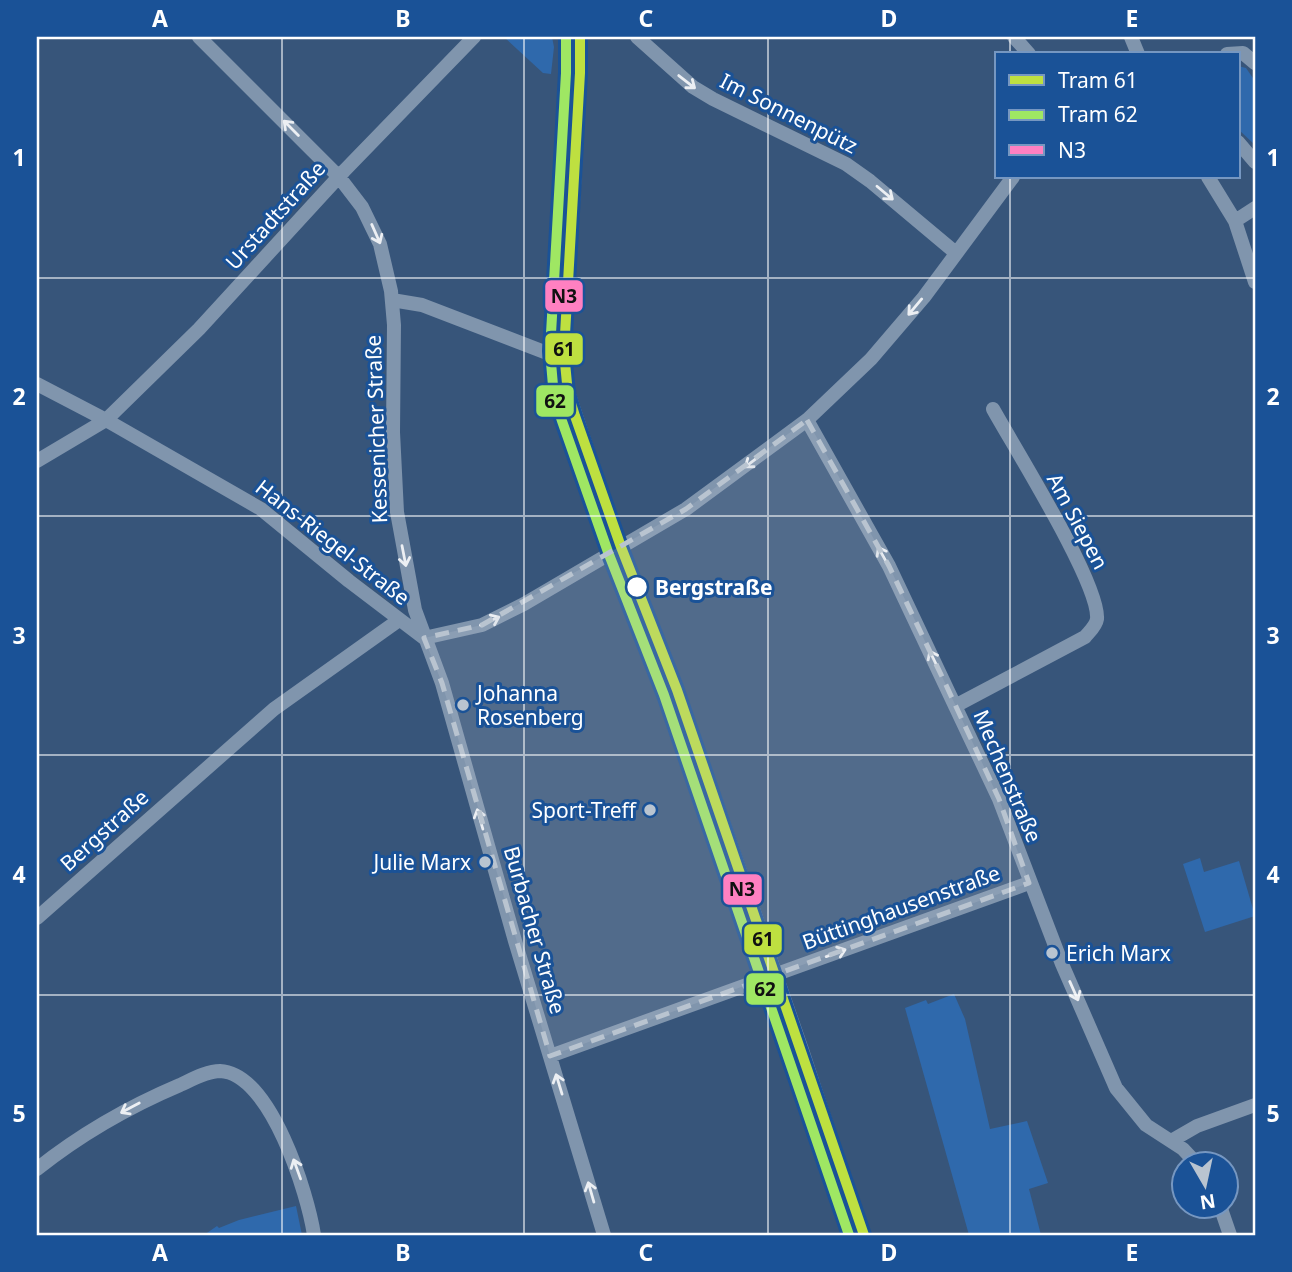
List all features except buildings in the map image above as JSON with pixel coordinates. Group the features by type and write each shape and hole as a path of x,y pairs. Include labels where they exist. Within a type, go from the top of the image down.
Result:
{"main road":[{"path":"569,37 574,92 560,358 565,394 617,549 678,704 859,1235"}],"street":[{"name":"Kessenicher Straße","path":"199,37 339,177 362,207 380,244 387,268 394,325 393,432 397,512 410,586 424,638"},
{"name":"Urstadtstraße","path":"37,461 106,420 199,329 339,177 474,37"},
{"name":"Im Sonnenpütz","path":"636,37 693,88 846,164 956,253"},
{"path":"1014,37 1027,52"},
{"path":"1240,53 1255,62"},
{"path":"1240,144 1255,162"},
{"path":"424,638 482,625 524,604 686,509 807,420 871,359 924,297 1012,178"},
{"path":"1209,178 1235,221 1255,282"},
{"path":"1235,221 1255,208"},
{"path":"392,300 422,305 560,358"},
{"name":"Hans-Riegel-Straße","path":"37,384 106,420 261,509 424,638"},
{"name":"Am Siepen","path":"956,706 1085,637 1094,628 1097,619 1083,572 993,409"},
{"name":"Mechenstraße","path":"807,420 889,566 956,706 999,799 1029,883 1116,1088 1146,1125 1183,1150"},
{"name":"Bergstraße","path":"37,918 274,709 398,620"},
{"name":"Burbacher Straße","path":"424,638 442,683 515,941 604,1235"},
{"name":"Büttinghausenstraße","path":"550,1056 1029,883"},
{"path":"37,1168 87,1132 133,1106 199,1077 220,1071 238,1077 267,1107 295,1162 309,1205 314,1235"},
{"path":"1171,1141 1196,1126 1255,1105"}],"highlighted area":[{"path":"807,420 889,566 999,799 1029,883 550,1056 442,683 424,638 482,625 686,509"}],"shaded area":[{"path":"504,37 552,37 554,47 551,74 543,73"},
{"path":"1240,66 1246,68 1255,81 1255,145 1240,131"},
{"path":"1200,858 1204,872 1239,861 1255,916 1205,932 1183,864"},
{"path":"954,994 965,1019 990,1129 1027,1121 1048,1183 1029,1189 1041,1235 969,1235 905,1008 926,1000 928,1004"},
{"path":"296,1206 302,1235 204,1235 217,1226 219,1228 239,1220"}],"tram line":[{"name":"62","path":"566,37 550,351 554,397 608,552 664,695 849,1235"},
{"name":"61","path":"580,37 564,352 568,394 621,547 677,690 864,1235"}],"transit line":[{"name":"N3","path":"569,37 574,70 571,177 560,358 565,394 617,549 678,704 799,1052 859,1235"}],"place":[{"name":"Bergstraße","path":"637,587"},
{"name":"Johanna Rosenberg","path":"463,705"},
{"name":"Sport-Treff","path":"650,810"},
{"name":"Julie Marx","path":"485,862"},
{"name":"Erich Marx","path":"1052,953"}]}
